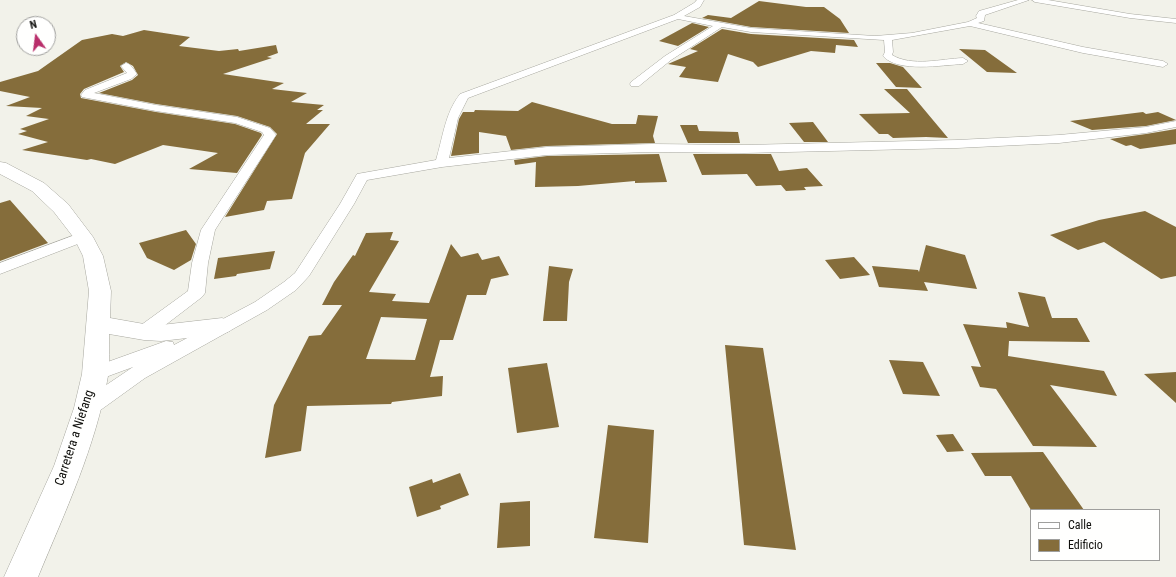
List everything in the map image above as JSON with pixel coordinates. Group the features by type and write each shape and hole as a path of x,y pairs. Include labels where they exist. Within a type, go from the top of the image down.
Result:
{"main road":[{"name":"Carretera a Niefang","path":"0,167 38,187 61,208 83,237 93,256 100,291 95,374 88,408 69,466 21,577"},
{"path":"99,324 144,332 161,333 227,324"}],"street":[{"path":"442,163 453,117 459,101 464,96 676,17 697,5 701,0"},
{"path":"676,17 720,25 789,34 888,38 970,24 981,19 980,16 982,13 1026,0"},
{"path":"1035,0 1130,16 1176,21"},
{"path":"970,24 1082,50 1164,64"},
{"path":"635,84 668,58 720,25"},
{"path":"888,38 889,52 886,56 897,62 911,63 963,60"},
{"path":"126,66 132,74 128,77 89,92 86,95 134,105 237,120 266,130 270,135 208,230 200,263 196,293 144,332"},
{"path":"88,408 138,373 275,297 290,286 301,276 347,204 362,177 442,163 547,151 600,149 744,149 1009,142 1058,139 1146,130 1176,124"},
{"path":"0,269 83,237"},
{"path":"95,374 227,324"}],"building":[{"path":"759,1 806,7 824,7 840,19 849,33 751,27 702,18 708,15 731,18"},
{"path":"692,23 709,27 678,46 659,41"},
{"path":"722,29 751,34 854,40 858,47 836,45 835,53 811,51 758,67 753,62 728,54 718,82 679,77 686,67 668,64 698,51 690,49"},
{"path":"144,30 190,37 179,46 219,51 238,49 239,51 276,45 278,53 267,57 272,58 223,74 284,83 272,89 307,93 291,102 324,105 317,110 323,110 306,124 330,124 305,153 292,199 267,201 264,210 225,217 277,134 270,127 237,116 156,104 99,93 132,80 138,75 133,66 126,62 120,66 124,72 84,89 80,94 81,98 156,112 235,124 261,133 262,135 237,173 189,169 218,153 163,145 115,164 91,159 87,160 22,150 48,142 18,134 27,131 20,129 49,119 26,116 42,108 6,106 30,97 0,91 0,82 38,71 82,40 112,34 123,36"},
{"path":"959,49 985,50 1017,73 987,72"},
{"path":"876,63 890,63 903,67 922,88 896,87"},
{"path":"884,89 907,89 948,138 893,138 888,134 879,134 859,114 910,113"},
{"path":"532,102 612,124 636,124 638,115 658,116 653,136 655,143 547,146 511,150 506,136 479,132 479,153 451,156 459,119 463,112 474,112 475,110 518,111"},
{"path":"1143,112 1146,114 1158,112 1176,120 1146,126 1092,130 1070,121"},
{"path":"813,122 828,142 804,142 789,123"},
{"path":"680,125 697,125 699,131 738,132 740,143 688,143"},
{"path":"1176,129 1176,144 1140,149 1131,145 1126,146 1110,139 1146,134"},
{"path":"659,154 667,182 635,183 635,181 578,186 535,187 536,162 515,165 514,160 547,156"},
{"path":"693,154 771,154 779,171 807,168 823,186 804,187 806,190 786,191 781,185 756,186 747,174 702,175"},
{"path":"10,200 48,243 0,261 0,203"},
{"path":"1145,211 1176,227 1176,276 1161,279 1104,242 1078,250 1050,235 1099,220"},
{"path":"186,230 196,244 191,260 174,270 147,258 139,243"},
{"path":"393,232 390,240 399,241 369,292 396,294 392,301 429,303 451,244 461,257 478,253 482,260 499,256 509,275 491,279 486,295 467,295 453,340 440,340 430,377 443,376 442,396 392,402 391,404 307,406 301,451 265,458 274,405 309,336 321,335 342,305 322,305 334,282 353,255 355,256 366,233","holes":["381,317 427,319 415,360 366,359"]},
{"path":"926,245 965,255 977,289 924,282 928,291 879,287 872,266 918,270 919,272"},
{"path":"275,251 270,269 214,279 218,258"},
{"path":"854,257 870,275 840,279 825,260"},
{"path":"549,266 573,269 569,282 567,321 543,321"},
{"path":"1018,292 1045,297 1052,318 1077,318 1090,342 1009,341 1008,356 1104,371 1117,396 1050,385 1097,447 1033,446 996,389 980,387 971,366 981,367 963,324 1007,328 1006,322 1029,327"},
{"path":"725,345 763,348 796,550 744,545"},
{"path":"889,360 923,362 940,396 903,394"},
{"path":"547,363 559,427 517,433 508,368"},
{"path":"1176,372 1176,403 1144,374"},
{"path":"608,425 654,430 648,543 594,538"},
{"path":"953,434 964,451 947,452 936,435"},
{"path":"1043,452 1083,509 1030,509 1011,476 985,476 971,453"},
{"path":"460,473 469,495 440,506 441,509 417,517 409,487 432,479 433,483"},
{"path":"530,501 530,546 497,548 500,503"}]}
